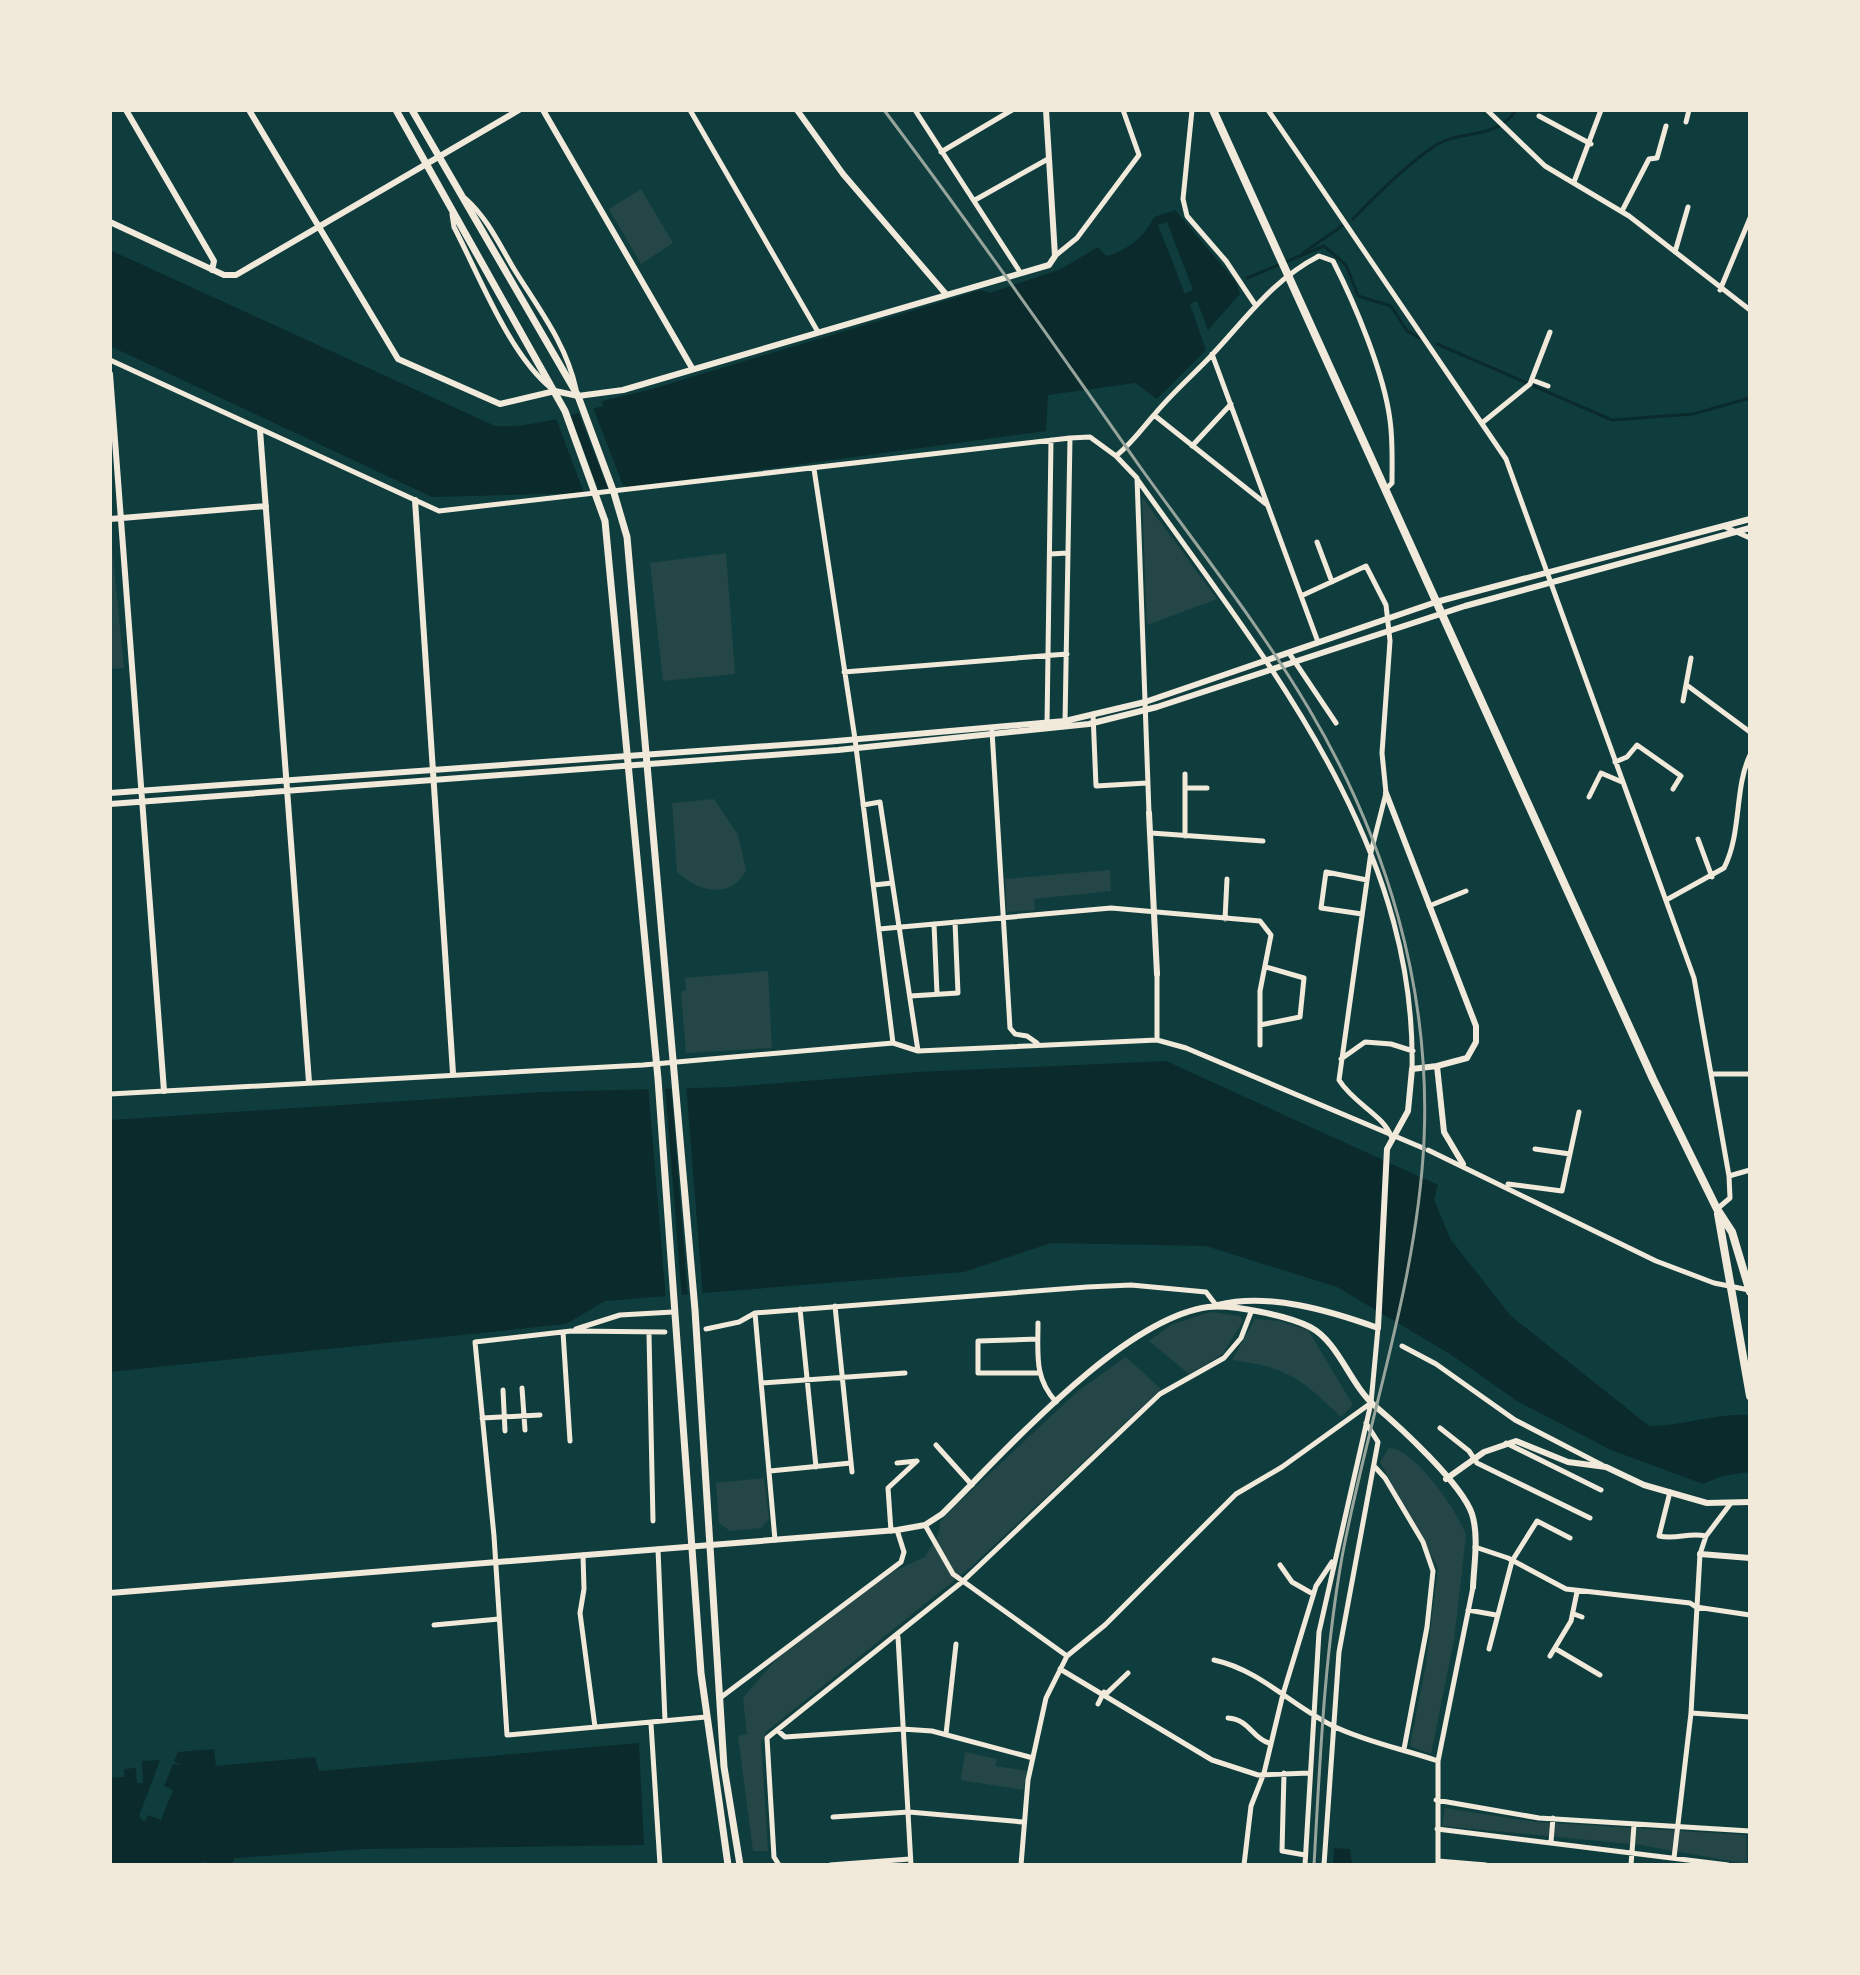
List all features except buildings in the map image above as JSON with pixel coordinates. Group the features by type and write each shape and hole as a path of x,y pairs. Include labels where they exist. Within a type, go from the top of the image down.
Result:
{"main road":[{"path":"412,110 578,396 614,491 633,582 695,1310 707,1545 724,1767 740,1865"},
{"path":"1213,110 1649,1070 1717,1209 1732,1232 1750,1291"},
{"path":"396,112 555,391 605,521 658,1079 673,1312 706,1717 728,1865"},
{"path":"1717,1209 1750,1396"}],"street":[{"path":"126,110 214,261 212,270"},
{"path":"249,110 398,359 500,404 555,391 578,396 623,390 945,293 1049,265 1077,238 1139,155 1123,110"},
{"path":"110,222 224,275 241,274 519,110"},
{"path":"543,110 692,368"},
{"path":"690,110 818,332"},
{"path":"797,110 843,174 945,293"},
{"path":"915,110 1020,272"},
{"path":"941,152 1012,110"},
{"path":"1046,110 1055,256"},
{"path":"1192,110 1183,199 1187,216 1226,261 1254,303"},
{"path":"1268,110 1506,459 1615,762 1668,899 1694,978 1729,1176 1730,1198 1717,1209"},
{"path":"1487,110 1545,166 1622,211 1720,290 1750,310"},
{"path":"1574,182 1591,144 1601,110"},
{"path":"1686,122 1689,110"},
{"path":"1539,116 1591,144"},
{"path":"1556,126 1560,119"},
{"path":"1622,211 1649,159 1657,158 1659,139 1666,126"},
{"path":"975,200 1048,159"},
{"path":"1633,170 1641,174"},
{"path":"1675,253 1688,207"},
{"path":"1720,290 1750,218"},
{"path":"1116,456 1137,439 1154,415 1212,354 1254,303 1297,267 1324,255 1333,261 1351,297 1390,418 1392,483 1387,488"},
{"path":"1482,423 1529,384 1550,332"},
{"path":"1212,354 1318,642"},
{"path":"110,360 439,511 1090,437 1116,456 1137,478 1267,661 1338,778 1378,875 1400,958 1413,1051 1408,1111 1387,1149 1378,1328 1367,1430 1332,1561 1323,1609 1305,1865"},
{"path":"110,374 164,1091"},
{"path":"1529,384 1548,386"},
{"path":"1192,446 1231,404"},
{"path":"1154,415 1268,505"},
{"path":"260,430 309,1082"},
{"path":"1066,724 1070,438"},
{"path":"1047,726 1051,440"},
{"path":"814,469 855,739 893,1043"},
{"path":"1137,478 1147,783 1157,915 1157,1040"},
{"path":"415,500 453,1073"},
{"path":"110,519 266,506"},
{"path":"1066,724 1145,702 1436,602 1750,519"},
{"path":"1723,526 1750,538"},
{"path":"110,804 629,766 992,735 1047,726 1093,723 1145,710 1442,614 1750,528"},
{"path":"1317,542 1332,582"},
{"path":"1050,554 1068,553"},
{"path":"1301,596 1366,566 1386,605 1388,631 1382,753 1386,793 1476,1026 1476,1042 1467,1058 1412,1069"},
{"path":"1289,653 1336,723"},
{"path":"844,672 1067,654"},
{"path":"1683,701 1691,658"},
{"path":"1688,686 1750,732"},
{"path":"1093,714 1096,786 1147,783"},
{"path":"110,793 855,739 991,726 1047,726"},
{"path":"991,726 1010,1028 1015,1034 1027,1036 1039,1044"},
{"path":"1615,762 1627,757 1637,745 1681,776 1673,789"},
{"path":"1668,899 1712,877 1728,860 1744,769 1750,755"},
{"path":"1589,797 1601,773 1623,782"},
{"path":"1185,774 1185,836"},
{"path":"1185,788 1207,788"},
{"path":"1386,793 1371,852 1339,1080 1349,1097 1387,1126 1391,1137"},
{"path":"863,805 880,802 918,1051"},
{"path":"1151,833 1263,841"},
{"path":"1698,839 1712,877"},
{"path":"1362,914 1321,908 1326,872 1378,875"},
{"path":"1225,919 1227,879"},
{"path":"874,885 893,883"},
{"path":"1429,906 1466,891"},
{"path":"879,929 1111,908 1147,910 1157,915 1260,921 1271,935 1260,991 1260,1045"},
{"path":"910,996 958,993 955,922"},
{"path":"934,924 937,994"},
{"path":"1260,1025 1300,1017 1304,978 1266,967"},
{"path":"110,1094 656,1064 893,1043 918,1051 1157,1040 1240,1070 1391,1137 1463,1164 1656,1261 1750,1291"},
{"path":"1341,1059 1365,1042 1391,1044 1413,1051"},
{"path":"1437,1066 1444,1132 1463,1164"},
{"path":"1712,1074 1750,1074"},
{"path":"1499,1182 1562,1191 1579,1112"},
{"path":"1535,1149 1570,1154"},
{"path":"1729,1176 1750,1170"},
{"path":"706,1329 739,1322 755,1313 1131,1285 1206,1292 1213,1306"},
{"path":"110,1593 894,1531 925,1525 942,1514 1056,1402 1162,1323 1239,1299 1292,1305 1347,1317 1378,1328"},
{"path":"835,1306 852,1472"},
{"path":"1213,1306 1301,1323 1319,1333 1371,1403 1406,1431 1472,1513 1475,1547 1473,1587 1438,1761 1438,1863 1486,1865"},
{"path":"800,1309 816,1467"},
{"path":"571,1331 620,1315 673,1312"},
{"path":"779,1865 774,1857 767,1738 962,1582 1160,1394 1224,1358 1241,1338 1251,1312"},
{"path":"755,1313 775,1540"},
{"path":"1038,1323 1038,1373 1044,1388 1056,1402"},
{"path":"665,1332 571,1331 475,1342 507,1735 706,1717"},
{"path":"563,1332 570,1441"},
{"path":"649,1334 653,1521"},
{"path":"1038,1339 978,1341 978,1373 1038,1373"},
{"path":"1402,1346 1436,1364 1515,1420 1606,1467 1707,1503 1750,1502"},
{"path":"761,1383 905,1373"},
{"path":"522,1388 525,1430"},
{"path":"503,1390 505,1431"},
{"path":"1021,1865 1023,1822 1046,1698 1067,1656 1105,1625 1236,1494 1295,1458 1371,1403"},
{"path":"482,1418 540,1415"},
{"path":"1440,1428 1474,1459 1590,1518"},
{"path":"1324,1865 1332,1725 1342,1626 1378,1439 1367,1430"},
{"path":"1446,1479 1505,1442 1530,1445 1568,1462 1606,1467"},
{"path":"1505,1442 1601,1490"},
{"path":"936,1445 972,1485"},
{"path":"719,1699 901,1562 904,1552 894,1531 888,1488 917,1461 897,1463"},
{"path":"770,1471 851,1463"},
{"path":"1374,1466 1385,1478 1423,1542 1433,1571 1417,1689 1404,1749"},
{"path":"1670,1492 1659,1536 1677,1540 1694,1534 1706,1536"},
{"path":"1674,1858 1691,1713 1700,1554 1706,1536 1731,1503"},
{"path":"1489,1649 1512,1561 1537,1521 1570,1538"},
{"path":"925,1525 936,1549 962,1582 1067,1656"},
{"path":"1475,1547 1577,1592 1644,1596 1750,1615"},
{"path":"658,1548 665,1721"},
{"path":"1700,1554 1750,1558"},
{"path":"583,1555 584,1589 580,1613 595,1727"},
{"path":"1244,1865 1251,1806 1264,1773 1283,1694 1313,1594 1332,1561"},
{"path":"1280,1565 1292,1582 1313,1594"},
{"path":"1550,1656 1574,1614 1577,1592"},
{"path":"1309,1607 1323,1609"},
{"path":"1468,1610 1496,1615"},
{"path":"1574,1614 1582,1617"},
{"path":"434,1625 499,1619"},
{"path":"830,1865 910,1862 898,1636"},
{"path":"946,1734 956,1644"},
{"path":"1556,1649 1600,1675"},
{"path":"1214,1660 1230,1664 1332,1725 1438,1761"},
{"path":"1060,1669 1105,1693 1166,1735 1212,1760 1258,1775 1310,1773"},
{"path":"1589,1679 1593,1671"},
{"path":"1098,1704 1105,1693 1128,1673"},
{"path":"1691,1713 1750,1717"},
{"path":"1228,1718 1250,1726 1262,1741 1269,1743"},
{"path":"651,1724 660,1865"},
{"path":"777,1730 785,1737 902,1729 946,1734 1033,1758"},
{"path":"1284,1773 1282,1851 1305,1855"},
{"path":"1436,1800 1483,1810 1553,1818 1677,1829 1750,1831"},
{"path":"833,1817 909,1812 1023,1822"},
{"path":"1551,1842 1553,1818"},
{"path":"1631,1865 1634,1825"},
{"path":"1437,1829 1632,1850 1728,1865"}],"shaded area":[{"path":"641,189 673,243 641,264 609,209"},
{"path":"1175,210 1236,282 1240,294 1208,330 1197,301 1190,304 1206,350 1157,399 1135,383 1048,395 1046,431 626,488 626,485 583,493 432,497 110,346 110,250 495,426 523,425 590,410 603,406 602,401 652,389 981,290 990,293 1061,269 1098,247 1106,256 1114,254 1134,242 1154,217","holes":["1167,222 1193,290 1185,294 1158,225"]},
{"path":"1142,497 1217,599 1147,625"},
{"path":"110,525 124,668 110,669"},
{"path":"726,553 735,674 663,681 650,563"},
{"path":"714,799 738,835 746,870 732,886 713,890 694,884 677,872 672,803"},
{"path":"1110,870 1111,891 1034,899 1035,910 1007,912 1005,879"},
{"path":"768,971 772,1048 686,1053 681,992 686,990 685,978"},
{"path":"1166,1061 1438,1185 1434,1200 1451,1240 1511,1316 1649,1426 1750,1415 1750,1472 1722,1476 1703,1484 1611,1450 1517,1401 1450,1354 1337,1287 1206,1246 1051,1243 964,1272 605,1301 566,1324 110,1372 110,1120 541,1092 731,1087 917,1072"},
{"path":"1210,1312 1240,1316 1243,1321 1223,1354 1189,1374 1149,1341 1171,1325"},
{"path":"1255,1319 1279,1321 1308,1330 1353,1405 1341,1417 1292,1377 1267,1367 1232,1360"},
{"path":"1126,1357 1161,1389 972,1566 767,1731 761,1743 768,1851 753,1851 738,1736 747,1734 743,1698 778,1657 883,1576 925,1557 939,1533 940,1522 957,1504 1078,1391"},
{"path":"1389,1448 1410,1458 1434,1482 1466,1535 1454,1640 1431,1754 1410,1746 1426,1664 1438,1568 1380,1462"},
{"path":"764,1478 769,1519 761,1528 730,1531 719,1523 716,1483"},
{"path":"639,1743 644,1845 364,1849 235,1858 231,1865 202,1862 201,1865 110,1865 110,1778 124,1777 124,1769 136,1768 137,1783 143,1783 142,1761 160,1760 139,1816 144,1822 148,1815 161,1820 173,1790 164,1786 173,1764 182,1765 174,1761 178,1752 214,1749 216,1766 315,1757 319,1771"},
{"path":"965,1752 997,1759 995,1766 1027,1771 1023,1790 961,1780"},
{"path":"1445,1808 1536,1822 1746,1835 1747,1864 1640,1845 1442,1826"},
{"path":"1334,1848 1350,1849 1352,1865 1333,1865"}],"pier":[{"path":"592,405 624,488 608,489 577,409"},
{"path":"569,412 599,491 584,493 555,416"},
{"path":"686,1084 703,1297 688,1298 671,1085"},
{"path":"648,1085 665,1085 682,1299 666,1300"}],"waterway":[{"path":"1353,219 1401,172 1433,147 1443,141 1498,127 1516,110"},
{"path":"1303,253 1342,226"},
{"path":"1247,278 1324,246 1346,265 1358,296 1391,306 1407,331 1420,338"},
{"path":"1437,344 1612,420 1693,414 1750,398"}],"railway":[{"path":"884,110 1229,588 1290,678 1336,759 1360,810 1398,916 1420,1027 1424,1084 1420,1194 1402,1299 1342,1557 1331,1634 1314,1865"}]}
